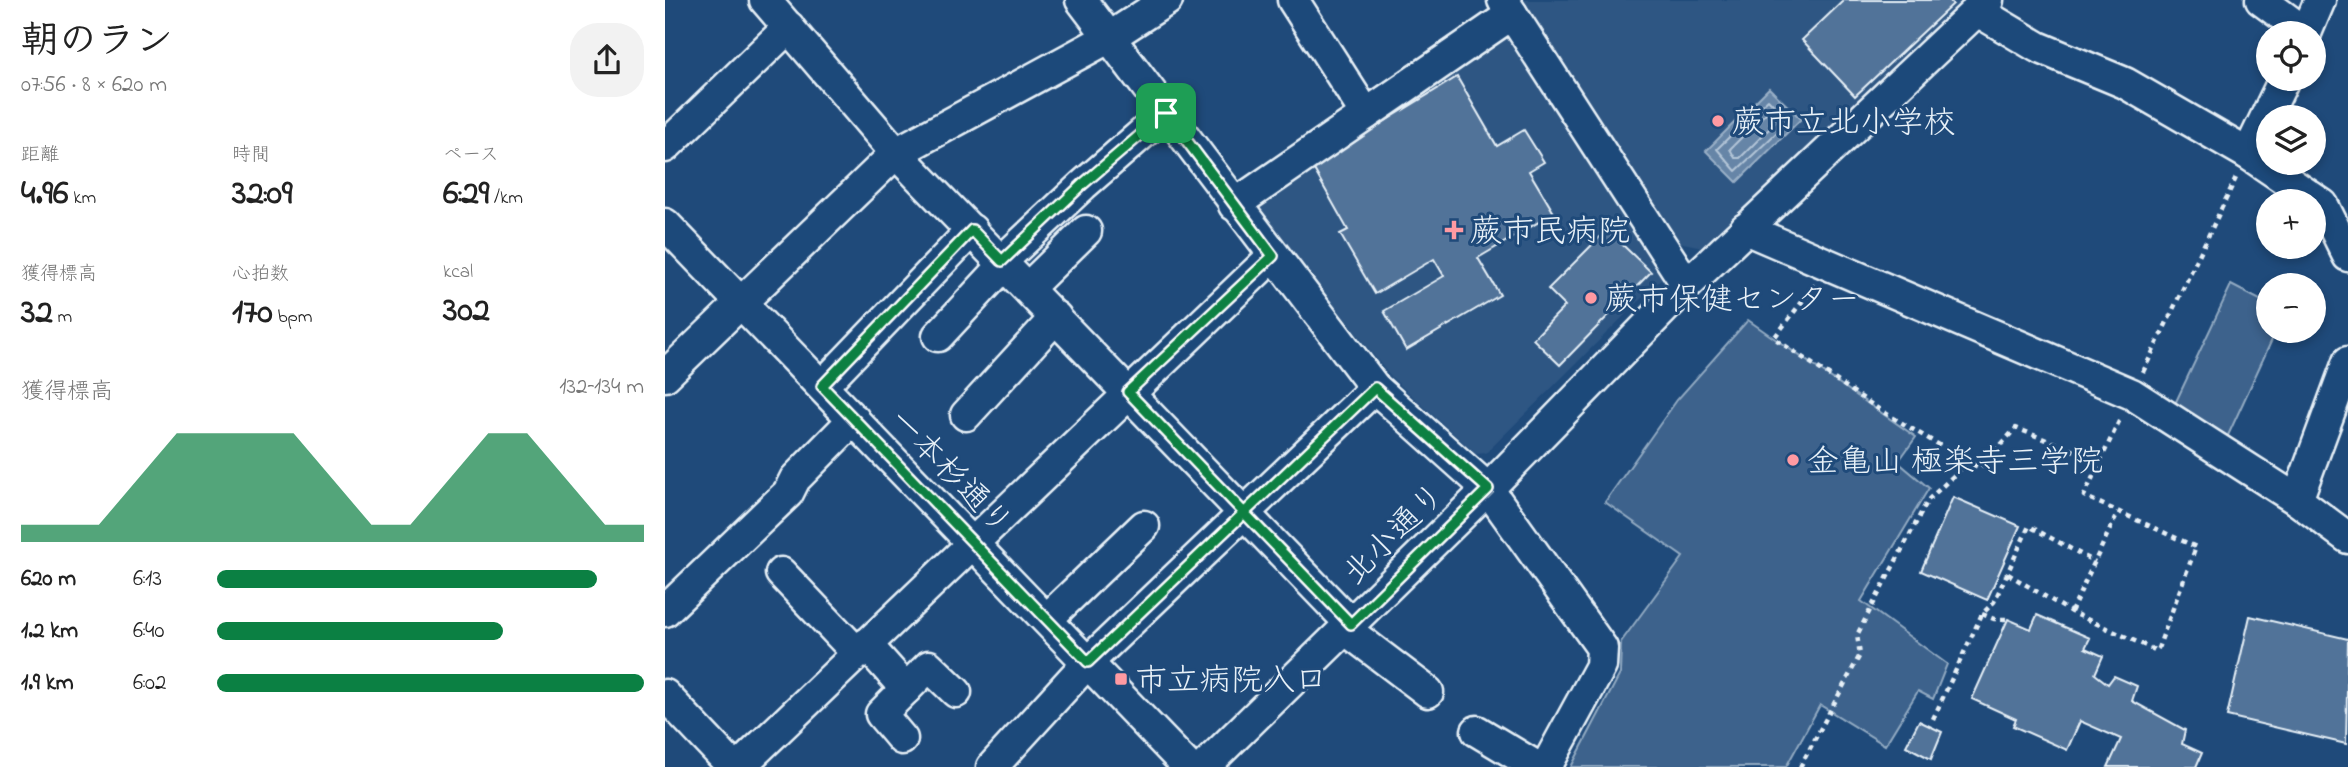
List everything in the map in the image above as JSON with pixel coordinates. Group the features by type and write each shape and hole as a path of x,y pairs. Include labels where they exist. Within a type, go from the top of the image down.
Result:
{"street":[{"path":"765,0 896,153 1244,512 1348,627 1428,692"},
{"path":"1081,0 1375,388 1488,489 1602,648 1601,666 1545,767 1477,731"},
{"path":"665,376 896,153 1110,37 1167,0"},
{"path":"1293,0 1366,114"},
{"path":"2261,0 2290,21"},
{"path":"2311,21 2319,0"},
{"path":"1982,5 2038,47 2125,83 2248,154 2323,205 2348,257"},
{"name":"北小通り","path":"1204,767 1488,489 1687,285 1982,5"},
{"path":"1234,205 1366,114 1508,7 1687,285"},
{"path":"665,147 789,27"},
{"path":"2248,154 2278,91"},
{"path":"939,336 1003,262 1083,184 1166,113"},
{"name":"一本杉通り","path":"665,224 1188,767"},
{"path":"1745,229 2132,394 2297,500 2348,538"},
{"path":"822,386 972,230"},
{"path":"1028,288 1086,231"},
{"path":"739,767 1273,256"},
{"path":"966,415 1056,317"},
{"path":"2297,500 2348,362"},
{"path":"992,767 1088,662 1375,388"},
{"path":"665,611 788,494 795,479 854,419"},
{"path":"1047,619 1144,526"},
{"path":"781,573 906,689"},
{"path":"902,739 881,714 929,666 956,692"},
{"path":"665,695 733,767"}],"path":[{"path":"1821,277 1774,338 1879,410 1980,468 2016,428 2100,461"},
{"path":"1800,767 1860,656 1857,635 1928,500 1968,462"},
{"path":"2071,612 2118,512"},
{"path":"1933,719 1982,614 1994,602 2029,526 2095,562"},
{"path":"2008,574 2071,612 2157,651"},
{"path":"1982,614 1994,619 2008,619"}],"shaded area":[{"name":"蕨市立北小学校","path":"1523,0 1963,0 1703,247 1678,242"},
{"name":"蕨市民病院","path":"1504,33 1662,278 1486,453 1476,454 1389,375 1254,202"},
{"path":"2231,285 2256,298 2256,343 2270,343 2225,442 2173,408"},
{"path":"1748,320 1916,437 1898,462 1929,488 1861,601 1947,664 1933,699 1918,691 1885,745 1820,705 1786,767 1571,767 1620,674 1621,642 1683,557 1605,502 1677,400"}],"water":[{"path":"1769,88 1801,119 1737,182 1706,151"}],"building":[{"path":"1844,0 1949,0 1953,4 1855,96 1802,40"},
{"path":"1457,77 1497,146 1524,130 1544,162 1529,171 1554,213 1478,258 1500,295 1406,350 1384,311 1444,276 1434,259 1375,294 1340,234 1348,230 1312,166"},
{"name":"蕨市保健センター","path":"1607,230 1651,272 1560,365 1533,339 1565,306 1548,289"},
{"path":"1953,497 2020,526 1987,600 1921,571"},
{"path":"2037,615 2090,638 2085,648 2103,656 2095,674 2108,684 2114,676 2137,686 2132,701 2185,730 2182,744 2202,753 2196,767 2108,767 2121,739 2080,721 2067,750 2013,726 2016,719 1972,699 2008,619 2031,629"},
{"path":"2250,616 2348,639 2346,744 2227,716"},
{"path":"1919,721 1942,732 1931,759 1906,746"}],"place":[{"name":"蕨市立北小学校","path":"1718,121"},
{"name":"蕨市民病院","path":"1454,230"},
{"name":"蕨市保健センター","path":"1591,298"},
{"name":"金亀山 極楽寺三学院","path":"1793,460"},
{"name":"市立病院入口","path":"1121,679"}],"route":[{"path":"1166,113 1083,184 1002,261 972,230 822,386 1088,662 1244,512 1375,388 1488,489 1351,624 1244,512 1128,392 1273,256 1166,113"}]}
